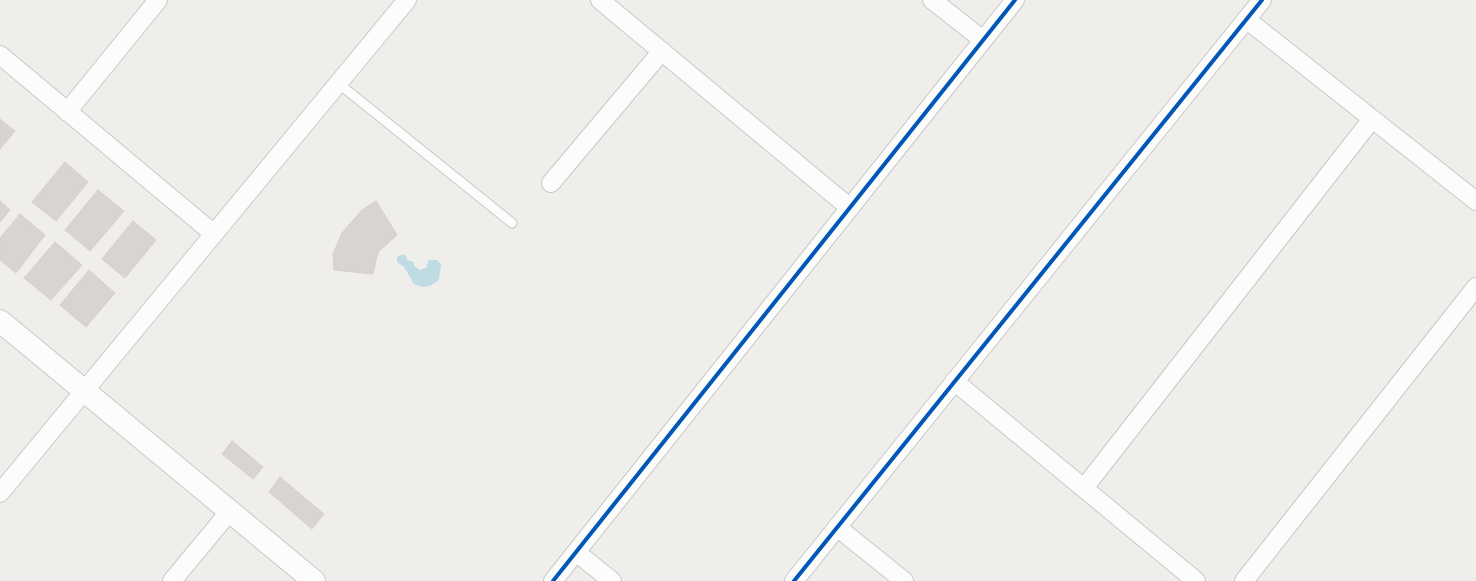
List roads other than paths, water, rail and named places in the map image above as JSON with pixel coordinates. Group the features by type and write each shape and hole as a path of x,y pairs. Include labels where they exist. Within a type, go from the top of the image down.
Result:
{"street":[{"path":"67,112 158,0"},
{"path":"0,493 407,0"},
{"path":"600,0 850,208"},
{"path":"932,0 983,40"},
{"path":"553,581 1015,0"},
{"path":"794,581 1262,0"},
{"path":"1246,19 1476,201"},
{"path":"551,183 662,51"},
{"path":"0,55 214,234"},
{"path":"1084,488 1372,119"},
{"path":"1244,581 1476,287"},
{"path":"0,322 85,390 314,581"},
{"path":"954,381 1196,581"},
{"path":"172,581 230,511"},
{"path":"837,527 904,581"},
{"path":"576,552 612,581"}],"lane":[{"path":"338,83 512,223"}],"water":[{"path":"403,254 406,256 407,260 414,262 414,266 420,270 427,267 428,260 437,260 441,264 439,280 430,286 423,287 414,284 404,267 397,262 397,257"}]}
